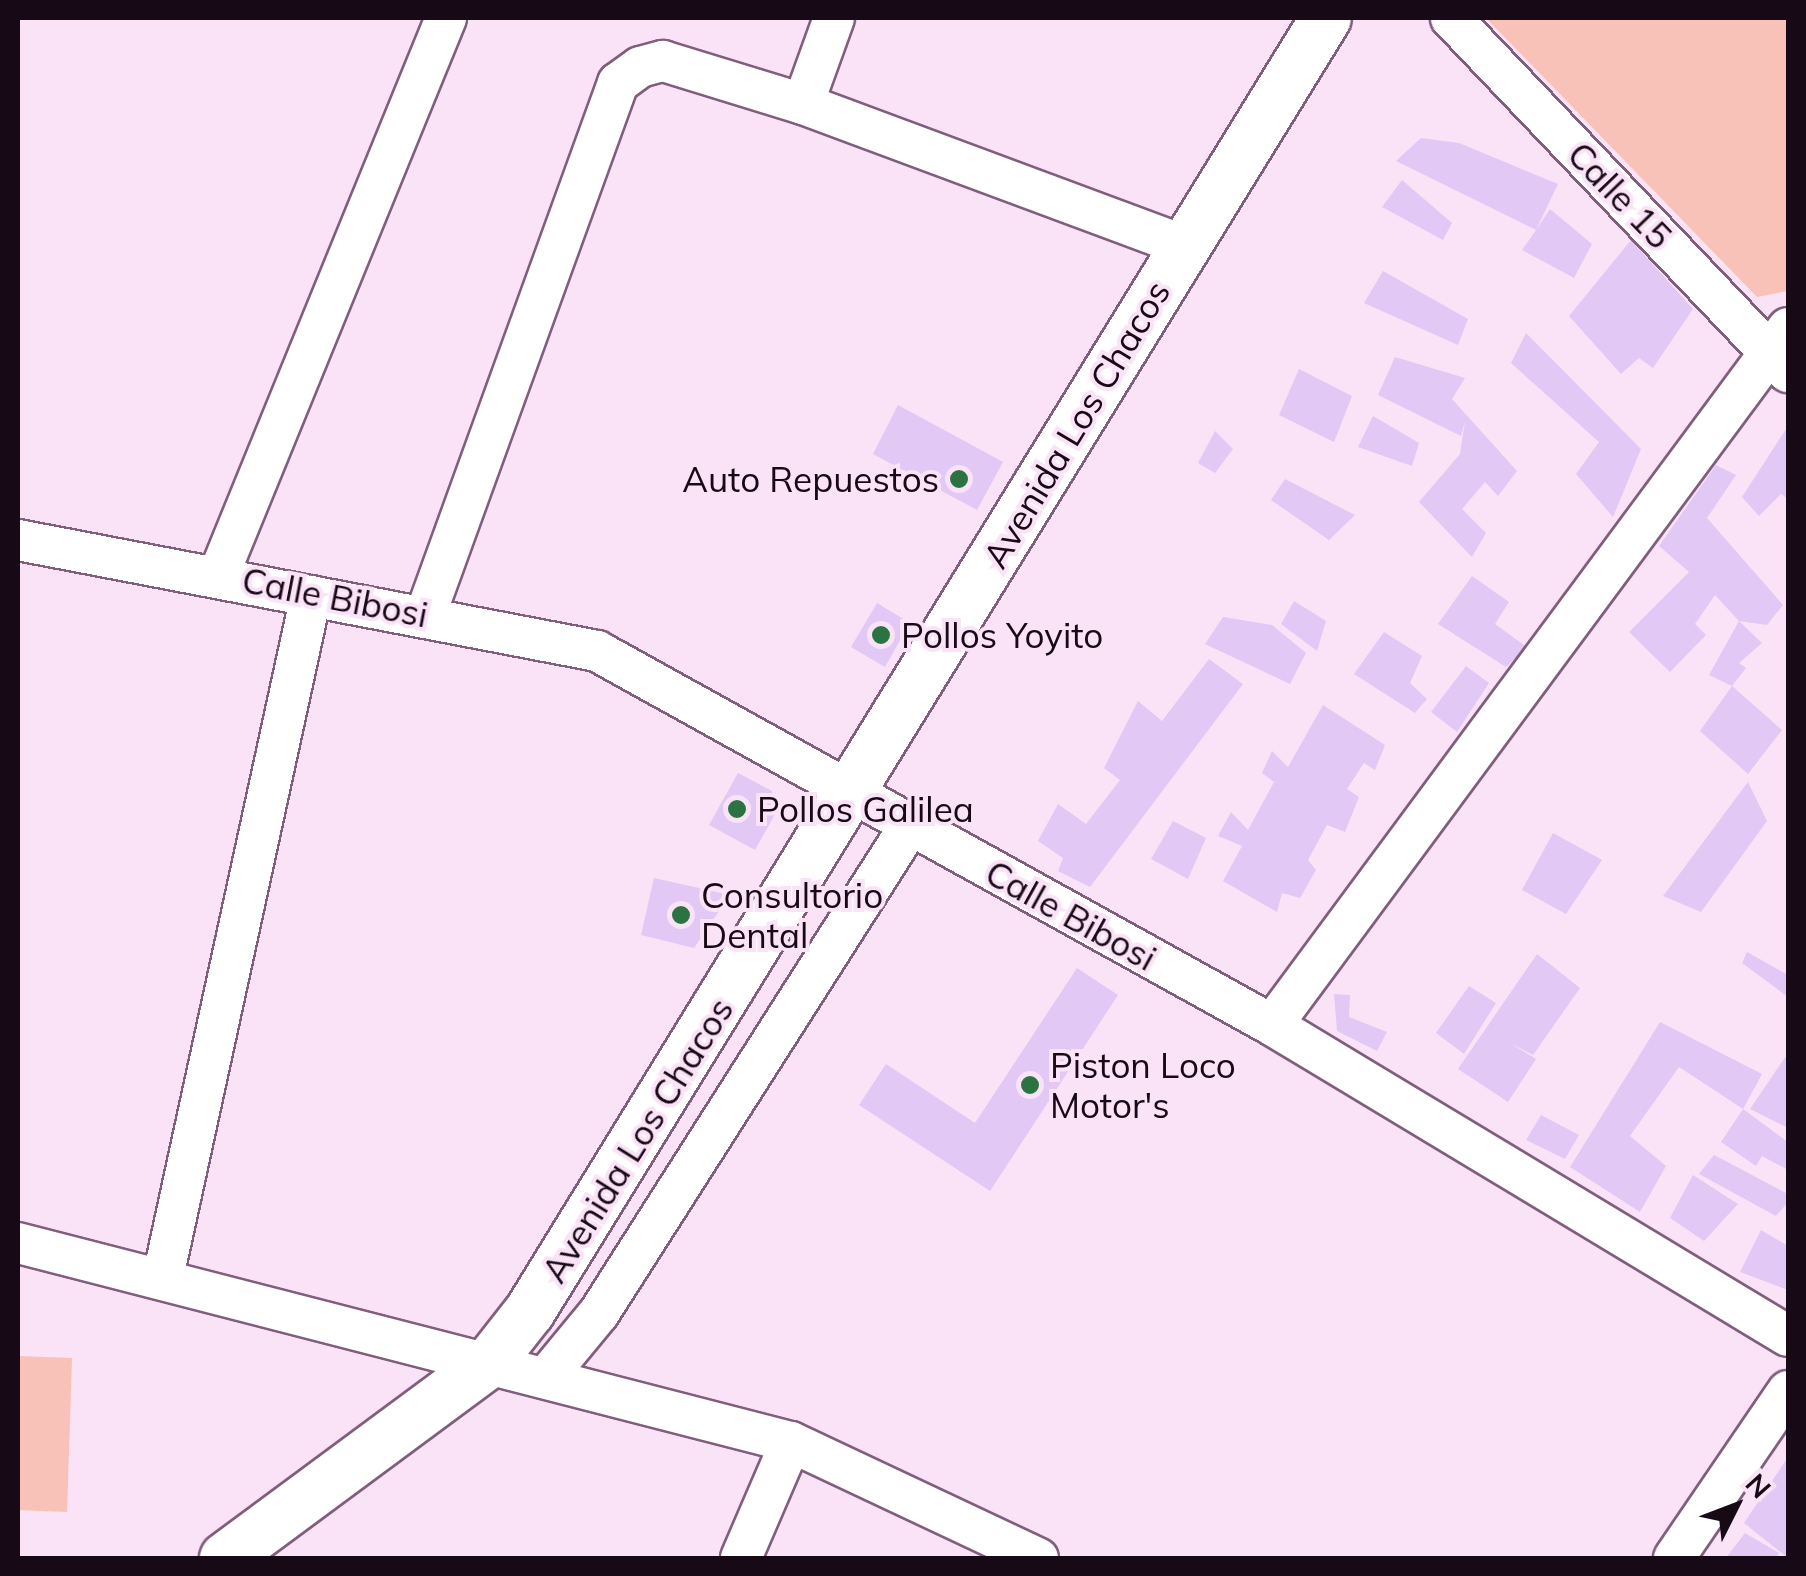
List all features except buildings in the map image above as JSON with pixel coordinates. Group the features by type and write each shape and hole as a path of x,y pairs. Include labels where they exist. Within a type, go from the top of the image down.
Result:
{"street":[{"path":"218,574 446,18"},
{"path":"803,104 834,18"},
{"name":"Avenida Los Chacos","path":"225,1558 490,1362 530,1311 852,795 1326,18"},
{"name":"Calle 15","path":"1452,18 1783,351"},
{"path":"426,616 618,83 640,67 664,62 803,104 1184,246"},
{"path":"1272,1024 1783,351"},
{"name":"Calle Bibosi","path":"18,540 218,574 596,651 1272,1024 1788,1336"},
{"path":"163,1276 312,596"},
{"path":"547,1376 599,1312 909,827"},
{"path":"18,1243 163,1276 791,1442 1038,1558"},
{"path":"1674,1558 1788,1391"},
{"path":"741,1558 791,1442"}],"shaded area":[{"path":"1486,18 1788,18 1787,291 1757,297"},
{"path":"18,1356 72,1358 67,1512 18,1510"}],"place":[{"name":"Auto Repuestos","path":"959,479"},
{"name":"Pollos Yoyito","path":"881,635"},
{"name":"Pollos Galilea","path":"737,809"},
{"name":"Consultorio Dental","path":"681,915"},
{"name":"Piston Loco Motor's","path":"1030,1085"}]}
